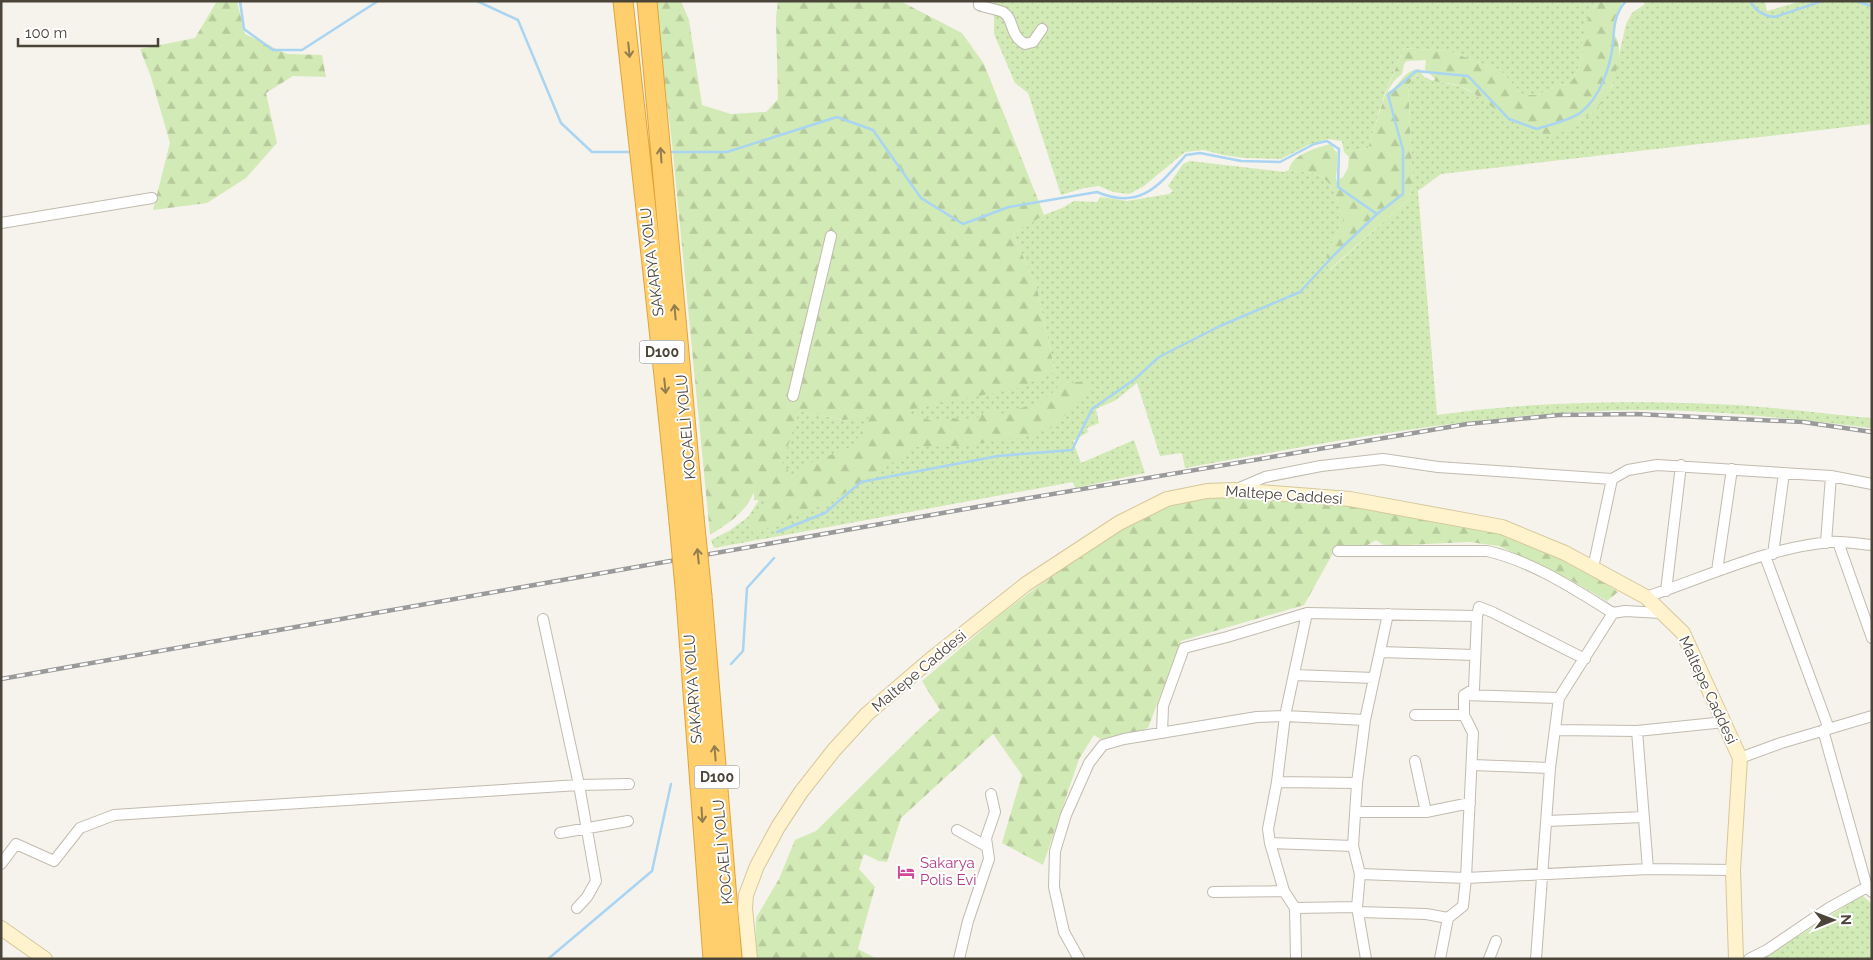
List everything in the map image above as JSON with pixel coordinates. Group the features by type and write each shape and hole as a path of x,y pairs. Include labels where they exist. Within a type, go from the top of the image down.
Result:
{"highway":[{"name":"SAKARYA YOLU","path":"623,1 660,333 686,520"},
{"name":"KOCAELİ YOLU","path":"647,1 664,188 686,520"},
{"name":"D100","path":"686,520 694,597"},
{"name":"SAKARYA YOLU","path":"694,597 713,959"},
{"name":"KOCAELİ YOLU","path":"694,597 732,959"}],"street":[{"path":"979,3 1003,12 1009,18 1016,39 1025,44 1033,42 1042,28"},
{"path":"1,224 152,198"},
{"path":"793,396 831,236"},
{"path":"1234,490 1275,475 1321,466 1383,459 1438,467 1612,480 1628,470 1657,465 1681,465 1831,476 1872,484"},
{"path":"1666,590 1681,465"},
{"path":"1717,572 1732,469"},
{"path":"1749,959 1768,950 1829,908 1870,888 1826,730 1769,555 1784,473"},
{"path":"1826,543 1831,476"},
{"path":"1593,568 1612,480"},
{"name":"Maltepe Caddesi","path":"750,959 744,908 746,895 757,866 778,827 802,792 834,750 867,714 930,660 1026,584 1104,533 1167,499 1206,491 1234,490 1350,499 1502,527 1565,553 1646,597 1683,633 1740,758 1732,870 1736,959"},
{"path":"1646,597 1769,555 1826,543 1838,542 1872,545"},
{"path":"1838,542 1872,638"},
{"path":"1338,551 1487,551 1508,556 1574,589 1613,613 1625,611 1662,613"},
{"path":"1464,695 1474,689 1476,616 1479,607 1585,659"},
{"path":"1296,959 1295,908 1284,891 1270,843 1268,829 1277,782 1285,716 1308,613"},
{"path":"1162,733 1163,706 1184,648 1227,638 1308,613 1476,616"},
{"path":"1536,959 1550,768 1559,698 1613,613"},
{"path":"1366,959 1357,910 1360,874 1354,846 1355,812 1365,720 1388,614"},
{"path":"543,619 579,785 596,881 587,897 577,908"},
{"path":"1380,652 1475,656"},
{"path":"1294,675 1374,678"},
{"path":"1464,695 1559,698"},
{"path":"1440,959 1448,918 1463,906 1466,878 1473,733 1464,715 1464,695"},
{"path":"1415,715 1464,715"},
{"path":"1079,959 1064,932 1054,887 1055,851 1066,814 1088,763 1103,745 1124,739 1257,717 1285,716 1365,720"},
{"path":"1740,758 1781,743 1872,716"},
{"path":"1556,730 1637,730 1724,722"},
{"path":"1637,730 1648,869"},
{"path":"1414,761 1426,812"},
{"path":"1472,765 1550,768"},
{"path":"1277,782 1357,783"},
{"path":"1,864 16,844 54,860 80,828 114,815 579,785 629,784"},
{"path":"960,959 968,921 990,859 986,838 995,812 991,794"},
{"path":"1355,812 1426,812 1470,804"},
{"path":"1546,821 1644,817"},
{"path":"560,833 628,821"},
{"path":"957,830 986,846"},
{"path":"1270,843 1354,846"},
{"path":"1360,874 1466,878 1648,869 1732,870"},
{"path":"1213,892 1284,891"},
{"path":"1295,908 1426,914 1448,918"},
{"path":"1,928 45,959"},
{"path":"1489,959 1496,940"}],"green space":[{"path":"217,1 237,1 245,34 287,54 322,55 326,77 293,76 266,93 277,143 246,178 207,203 153,210 170,143 151,77 140,49 195,38"},
{"path":"654,1 681,1 689,20 702,105 731,114 766,112 778,99 776,18 778,1 900,1 962,33 984,64 1044,215 1013,234 1037,288 1055,372 1018,388 904,411 932,421 954,418 963,421 979,417 984,412 994,411 1001,414 1035,403 1050,394 1062,381 1070,383 1085,381 1091,388 1051,428 1021,438 958,446 917,447 834,500 753,534 751,522 766,501 754,500 754,492 741,512 710,535 672,143","holes":["799,411 843,420 870,417 853,446 808,464 796,478 782,465"]},
{"path":"994,1 1597,1 1583,38 1581,62 1573,79 1568,84 1557,85 1538,95 1523,95 1500,70 1448,51 1404,48 1385,93 1368,148 1344,152 1342,141 1328,139 1308,145 1281,159 1245,158 1204,150 1185,152 1144,186 1129,194 1113,192 1099,186 1084,188 1061,195 1028,93 1015,83 994,34"},
{"path":"1597,1 1619,1 1622,3 1614,20 1614,35 1619,49 1614,81 1594,112 1580,119 1565,131 1551,134 1537,133 1524,128 1472,92 1454,84 1434,81 1435,79 1425,69 1426,60 1407,61 1404,64 1402,74 1394,81 1387,92 1392,90 1413,70 1419,69 1425,78 1418,75 1408,86 1413,183 1408,200 1329,270 1326,257 1343,220 1337,200 1331,187 1322,177 1313,173 1289,170 1291,164 1306,152 1331,144 1337,152 1336,181 1343,177 1348,168 1349,157 1344,152 1368,148 1386,92 1404,48 1448,51 1500,70 1523,95 1538,95 1557,85 1568,84 1573,79 1581,62 1583,38 1587,22"},
{"path":"1642,1 1767,1 1765,2 1767,11 1802,1 1872,1 1872,124 1441,174 1418,191 1437,415 1506,407 1575,403 1714,404 1872,418 1872,428 1728,413 1642,410 1584,412 1527,416 1412,429 1185,468 1182,453 1160,456 1137,383 1116,400 1096,409 1099,423 1087,428 1088,432 1073,441 1081,463 1134,440 1145,473 1075,488 1073,482 714,548 711,540 729,531 748,517 781,466 799,411 843,420 885,414 950,401 1055,372 1037,288 1013,234 1044,215 1074,201 1097,202 1100,197 1127,201 1169,194 1173,191 1168,186 1183,164 1190,161 1284,172 1289,170 1313,173 1322,177 1331,187 1343,220 1326,257 1330,270 1408,200 1413,183 1408,86 1412,80 1419,75 1434,81 1460,86 1491,104 1512,122 1579,120 1593,113 1612,86 1626,24 1632,13 1645,4"},
{"path":"1232,493 1300,497 1502,531 1587,571 1618,592 1607,601 1569,579 1499,546 1469,542 1385,546 1376,540 1364,547 1337,546 1304,605 1181,641 1148,728 1120,738 1100,739 1094,735 1079,759 1043,865 1002,843 1022,775 993,734 901,818 887,862 879,861 864,854 859,869 875,887 858,949 877,959 755,959 756,918 779,879 795,840 816,831 940,710 922,681 1002,613 1106,536 1125,525 1190,498"},
{"path":"1862,895 1872,904 1872,959 1763,959"}],"waterway":[{"path":"240,1 244,29 273,50 302,50 378,1"},
{"path":"477,1 518,20 561,123 592,152 631,152"},
{"path":"777,532 825,513 861,482 998,456 1072,450 1092,409 1135,379 1159,357 1220,326 1300,292 1334,255 1377,214 1403,194 1403,150 1388,95 1416,71 1468,76 1509,119 1537,129 1559,122 1571,118 1587,107 1603,82 1609,63 1617,16 1626,1"},
{"path":"1750,1 1760,12 1775,17 1822,1"},
{"path":"1856,1 1872,6"},
{"path":"667,152 727,152 837,117 873,130 921,198 963,224 1009,207 1097,192 1112,197 1126,198 1138,196 1148,192 1158,184 1186,155 1200,153 1241,161 1280,162 1314,144 1327,141 1339,149 1338,187 1377,214"},
{"path":"731,664 743,651 747,588 774,558"},
{"path":"548,959 652,871 671,784"}],"railway":[{"path":"1,679 988,505 1467,424 1559,415 1636,414 1803,422 1872,432"}],"place":[{"name":"Sakarya Polis Evi","path":"906,872"}]}
